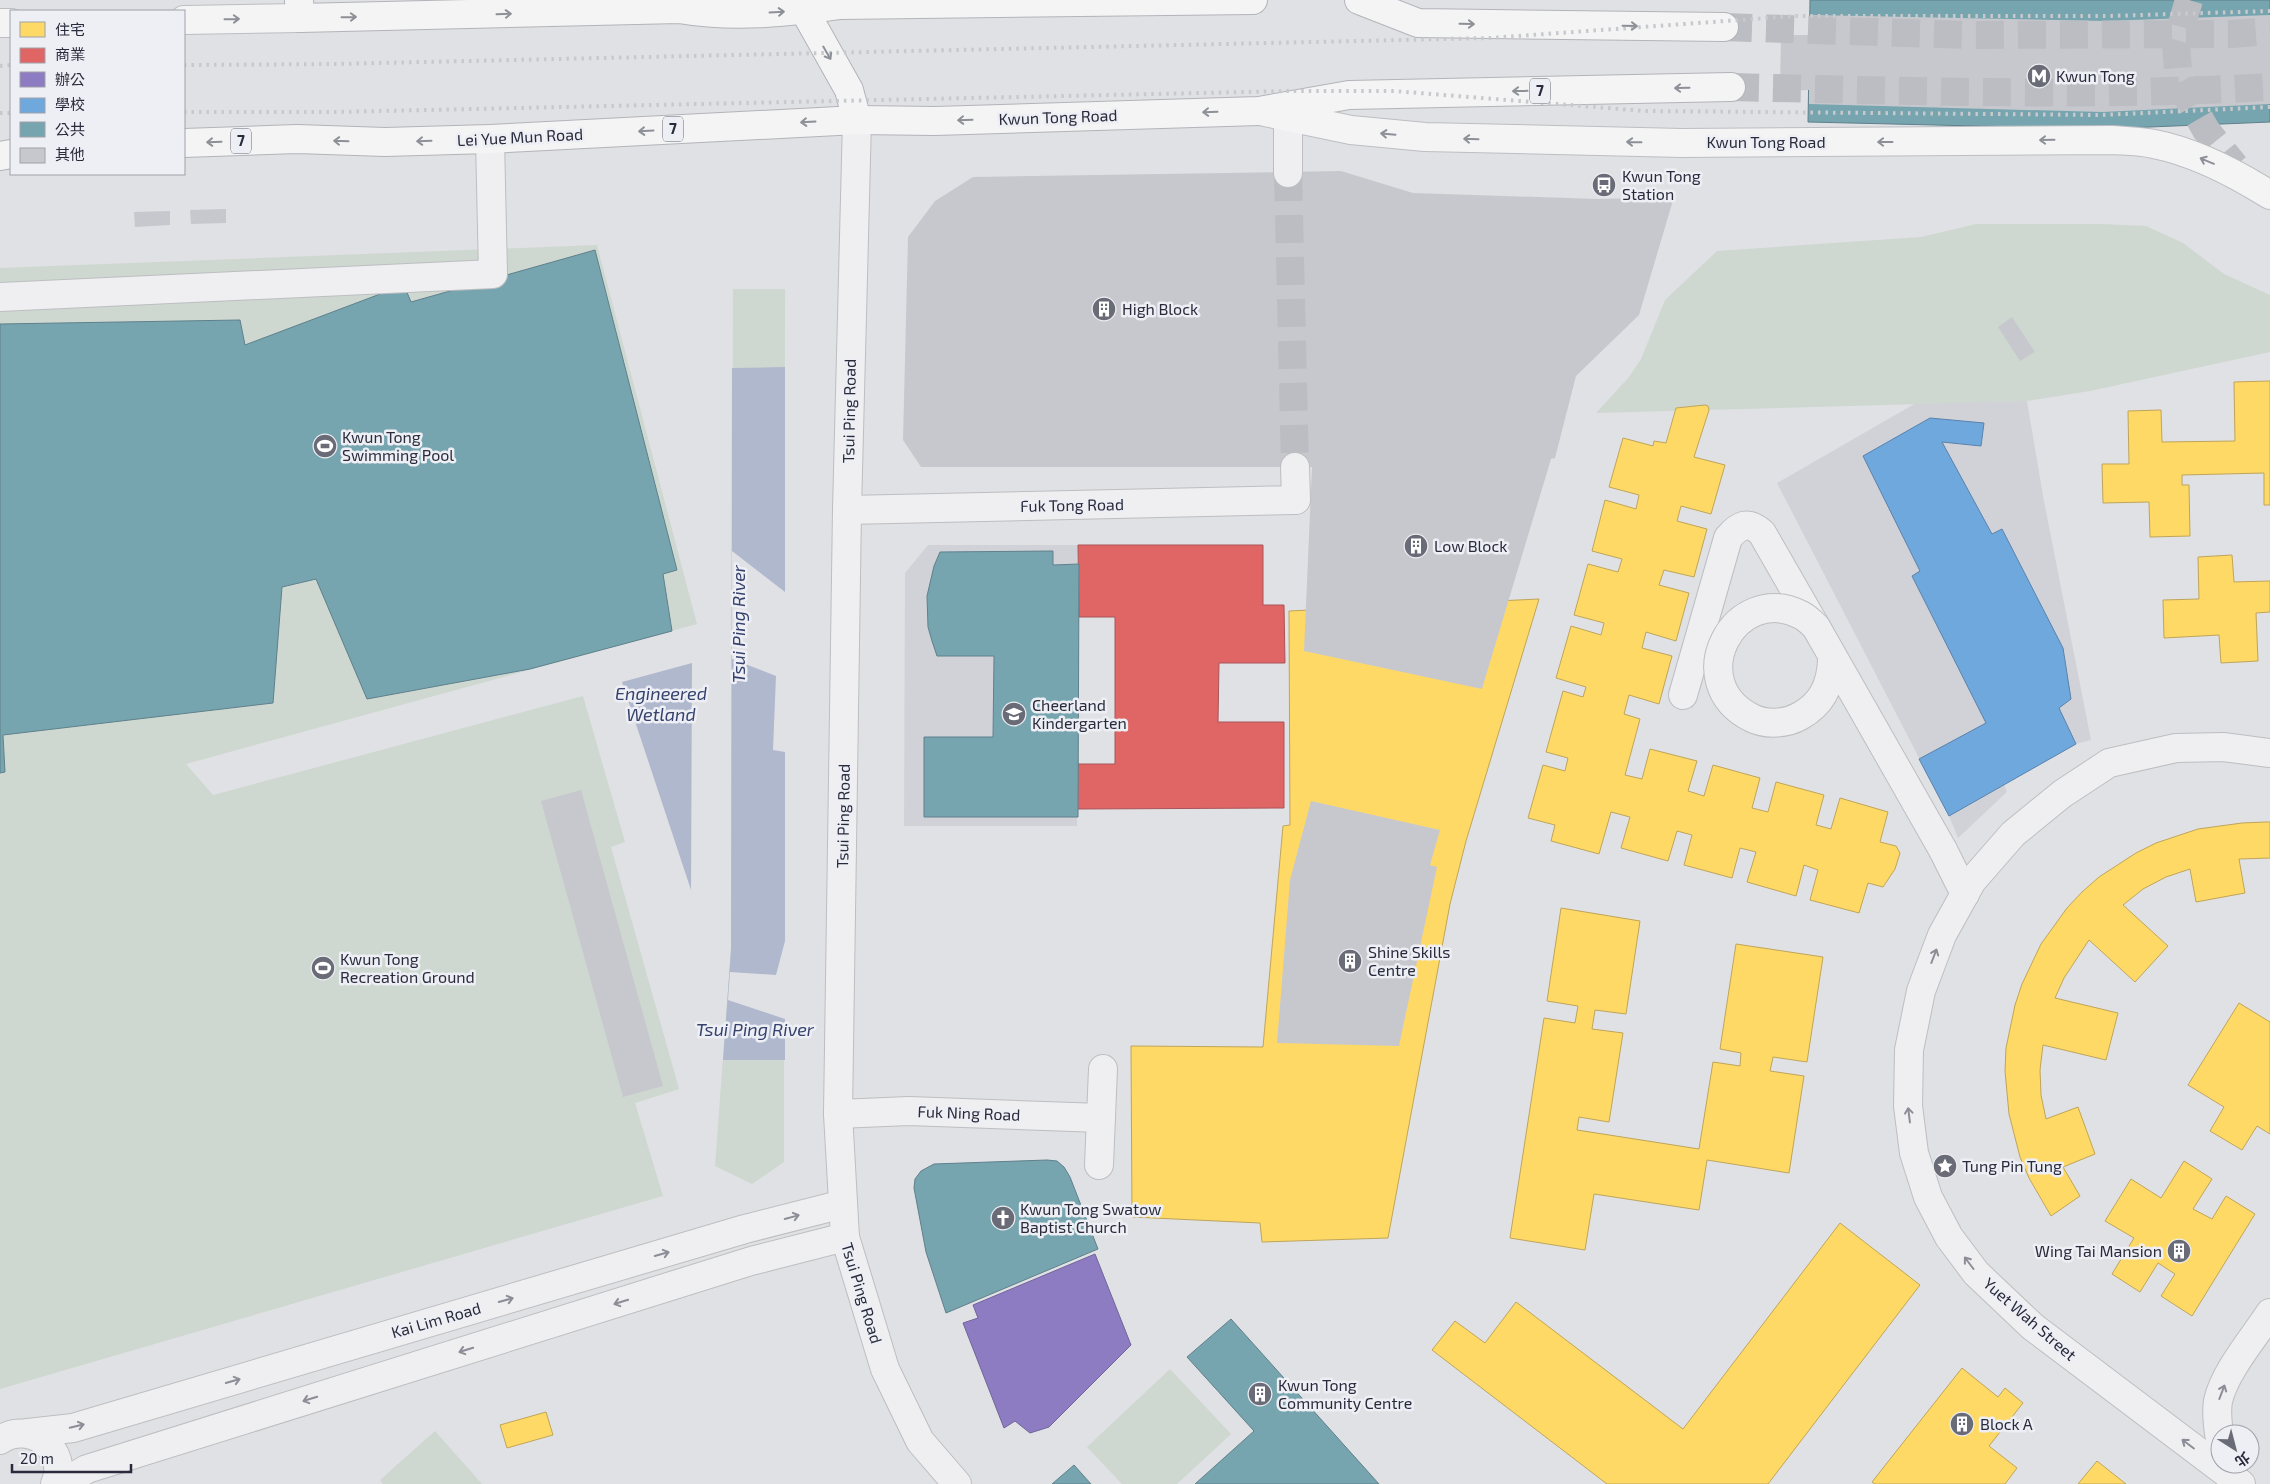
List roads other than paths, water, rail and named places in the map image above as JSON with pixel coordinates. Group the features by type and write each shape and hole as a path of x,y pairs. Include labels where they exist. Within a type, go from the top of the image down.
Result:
{"main road":[{"path":"185,20 300,9 679,9 712,14 804,10 840,5 1253,0"},
{"path":"1359,0 1418,23 1724,27"},
{"path":"804,10 849,90 857,120"},
{"name":"Kwun Tong Road","path":"857,120 935,121 1259,111 1349,95 1731,87"},
{"name":"Kwun Tong Road","path":"1259,111 1351,130 1425,137 1692,143 2112,140 2154,144 2187,153 2226,170 2268,194"},
{"name":"Lei Yue Mun Road","path":"185,143 297,139 385,142 490,139 857,120"},
{"name":"Kwun Tong Road","path":"2235,166 2268,194"}],"street":[{"path":"1288,116 1288,173"},
{"name":"Tsui Ping Road","path":"857,120 847,510 838,1114 845,1237 885,1369 920,1441 957,1484"},
{"path":"0,297 493,274 490,139"},
{"name":"Fuk Tong Road","path":"847,510 1296,500 1295,467"},
{"path":"1683,695 1728,538 1736,528 1744,524 1755,526 1762,533 1829,649 1832,660 1830,682 1822,698 1810,710 1794,720 1776,723 1757,721 1740,713 1727,699 1720,682 1717,663 1721,645 1731,629 1746,616 1764,610 1783,610 1801,615 1816,627 1943,850 1965,894"},
{"name":"Yuet Wah Street","path":"2235,1476 2033,1327 1976,1273 1949,1237 1928,1197 1913,1144 1908,1106 1909,1050 1921,991 1942,935 1972,881 2013,834 2062,794 2109,762 2176,748 2223,747 2270,754"},
{"path":"1099,1165 1103,1069"},
{"name":"Fuk Ning Road","path":"838,1114 910,1111 1101,1118"},
{"name":"Kai Lim Road","path":"0,1440 17,1433 73,1428 745,1229 843,1204"},
{"path":"61,1484 86,1469 751,1261 845,1237"},
{"path":"2217,1424 2218,1402 2224,1386 2270,1313"},
{"path":"28,1433 40,1437 56,1454 58,1478 55,1484"}],"water":[{"name":"Tsui Ping River","path":"785,367 785,1060 723,1060 731,949 732,368"},
{"name":"Engineered Wetland","path":"692,663 691,890 622,682"}],"tunnel":[{"path":"2189,0 2176,44 2179,83 2206,130 2235,166"},
{"path":"1724,27 1968,35 2232,34 2270,31"},
{"path":"1731,87 2068,92 2135,92 2270,87"},
{"path":"1288,173 1295,467"}],"railway":[{"path":"185,65 335,64 1490,38 1795,16 2108,16 2270,11"},
{"path":"0,66 10,65"},
{"path":"185,112 335,112 1290,91 1394,91 1645,111 2102,115 2270,107"},
{"path":"0,113 10,113"}],"place":[{"name":"Kwun Tong","path":"2039,76"},
{"name":"Kwun Tong Station","path":"1604,185"},
{"name":"High Block","path":"1104,309"},
{"name":"Kwun Tong Swimming Pool","path":"325,446"},
{"name":"Low Block","path":"1416,546"},
{"name":"Cheerland Kindergarten","path":"1014,714"},
{"name":"Shine Skills Centre","path":"1350,961"},
{"name":"Kwun Tong Recreation Ground","path":"323,968"},
{"name":"Tung Pin Tung","path":"1945,1166"},
{"name":"Kwun Tong Swatow Baptist Church","path":"1003,1218"},
{"name":"Wing Tai Mansion","path":"2179,1251"},
{"name":"Kwun Tong Community Centre","path":"1260,1394"},
{"name":"Block A","path":"1962,1424"}]}
